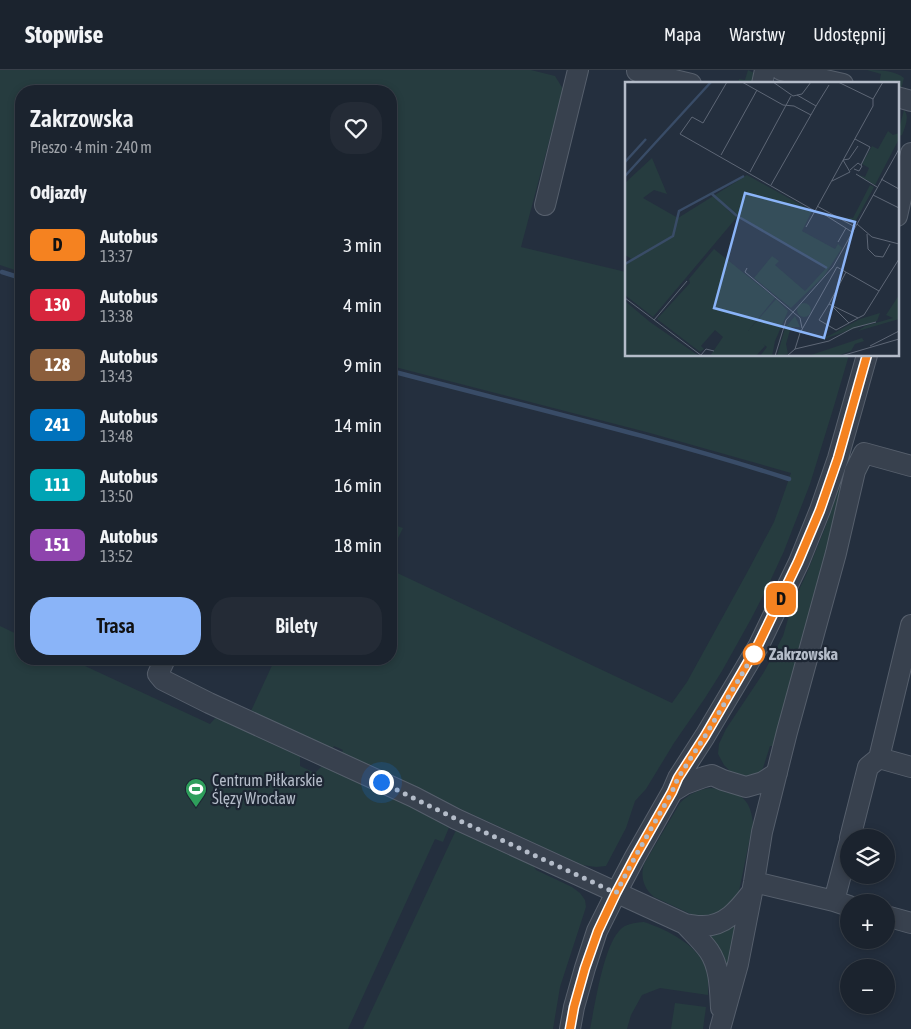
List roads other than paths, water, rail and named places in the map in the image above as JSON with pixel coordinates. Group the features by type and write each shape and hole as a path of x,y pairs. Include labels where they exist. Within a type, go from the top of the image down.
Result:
{"street":[{"path":"545,205 578,70"},
{"path":"638,71 683,82"},
{"path":"785,71 834,82"},
{"path":"898,97 911,101"},
{"path":"898,146 911,151 898,211"},
{"path":"570,1029 585,968 598,931 616,893 678,778 758,645 798,562 820,510 838,458 867,356"},
{"path":"721,1025 738,964 762,832 836,553 855,471 864,453 911,466"},
{"path":"852,829 868,767 878,758 911,625"},
{"path":"162,665 158,674 163,680 217,707 685,924 710,926 727,920 753,887"},
{"path":"705,736 705,756 712,775"},
{"path":"878,758 911,768"},
{"path":"672,792 685,784 712,775 746,787 763,782 777,773"},
{"path":"746,787 759,819 762,832"},
{"path":"635,857 635,883 642,904"},
{"path":"753,887 840,904"},
{"path":"895,919 911,923"},
{"path":"685,924 712,956 717,969 720,982 721,1025"}],"waterway":[{"path":"2,272 15,276"},
{"path":"397,373 641,436 789,479"}],"place":[{"name":"Zakrzowska","path":"754,654"},
{"name":"Centrum Piłkarskie Ślęzy Wrocław","path":"196,808"}]}
